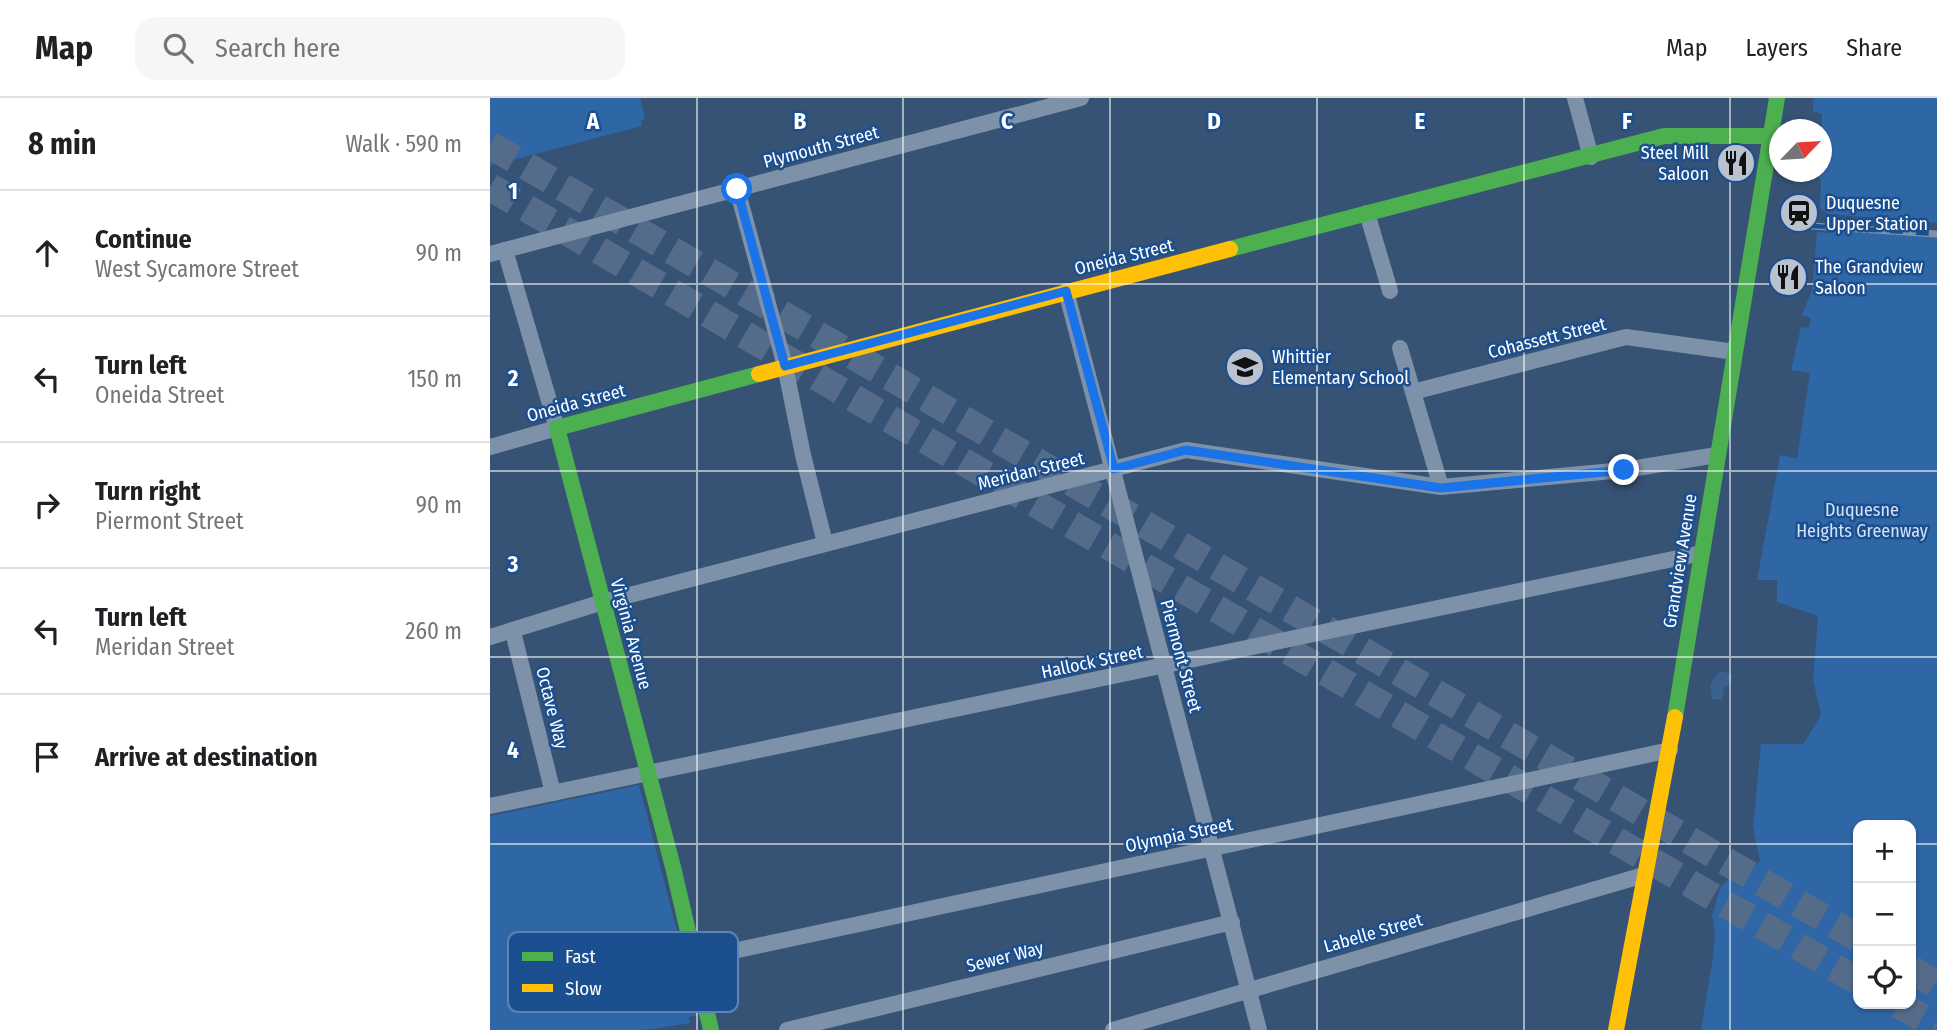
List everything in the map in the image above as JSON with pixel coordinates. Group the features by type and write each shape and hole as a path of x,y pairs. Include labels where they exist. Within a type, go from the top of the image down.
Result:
{"street":[{"name":"Plymouth Street","path":"498,252 1081,98"},
{"path":"1575,98 1591,157"},
{"name":"Grandview Avenue","path":"1775,119 1777,98"},
{"name":"Oneida Street","path":"490,447 1066,291 1664,136 1769,136"},
{"name":"Grandview Avenue","path":"1616,1030 1670,750 1734,352 1769,158"},
{"path":"737,189 785,366 825,543"},
{"path":"1367,213 1390,291"},
{"name":"Virginia Avenue","path":"498,252 557,428 689,932"},
{"name":"Piermont Street","path":"1066,291 1259,1030"},
{"name":"Cohassett Street","path":"1413,391 1626,337 1734,352"},
{"path":"1400,348 1441,488"},
{"name":"Meridan Street","path":"490,637 603,602 1186,450 1441,488 1624,470 1717,455"},
{"name":"Hallock Street","path":"490,806 1702,553"},
{"name":"Octave Way","path":"513,632 553,793"},
{"name":"Olympia Street","path":"738,950 1670,750"},
{"name":"Labelle Street","path":"1113,1030 1248,988 1644,875"},
{"name":"Sewer Way","path":"787,1030 1232,922"},
{"name":"Virginia Avenue","path":"707,1012 711,1030"}],"green space":[{"path":"490,98 640,98 645,119 641,121 642,126 490,166"},
{"path":"1813,98 1937,98 1937,223 1828,214 1820,208 1821,182 1832,182 1832,119 1822,119 1822,114 1813,111"},
{"name":"Duquesne Heights Greenway","path":"1832,230 1937,236 1937,1030 1701,1030 1713,957 1715,935 1712,915 1720,888 1737,871 1753,868 1760,861 1753,826 1761,744 1803,744 1821,715 1813,680 1818,616 1777,602 1777,580 1757,580 1780,455 1797,458 1810,373 1791,370 1801,327 1809,328 1811,318 1802,315 1812,290 1817,232 1831,233"},
{"path":"639,785 677,932 508,932 508,1012 698,1012 699,1015 689,1017 690,1023 645,1030 490,1030 490,816"}],"shaded area":[{"path":"1720,671 1732,674 1731,683 1724,687 1722,700 1712,699 1710,685"}],"tunnel":[{"path":"490,145 1853,935"},
{"path":"490,187 1853,978"},
{"path":"1916,972 1937,985"},
{"path":"1907,1009 1937,1026"}],"railway":[{"path":"1812,226 1937,234"}],"traffic: fast":[{"path":"1675,717 1777,98"},
{"path":"1230,249 1664,136 1769,136"},
{"path":"688,932 557,428 759,374"},
{"path":"707,1012 711,1030"}],"traffic: slow":[{"path":"759,374 1230,249"},
{"path":"1616,1030 1675,717"}],"place":[{"name":"Steel Mill Saloon","path":"1736,163"},
{"name":"Duquesne Upper Station","path":"1799,213"},
{"name":"The Grandview Saloon","path":"1788,277"},
{"name":"Whittier Elementary School","path":"1245,367"}],"route":[{"path":"737,189 785,366 1066,291 1114,469 1186,450 1441,488 1624,470"}]}
